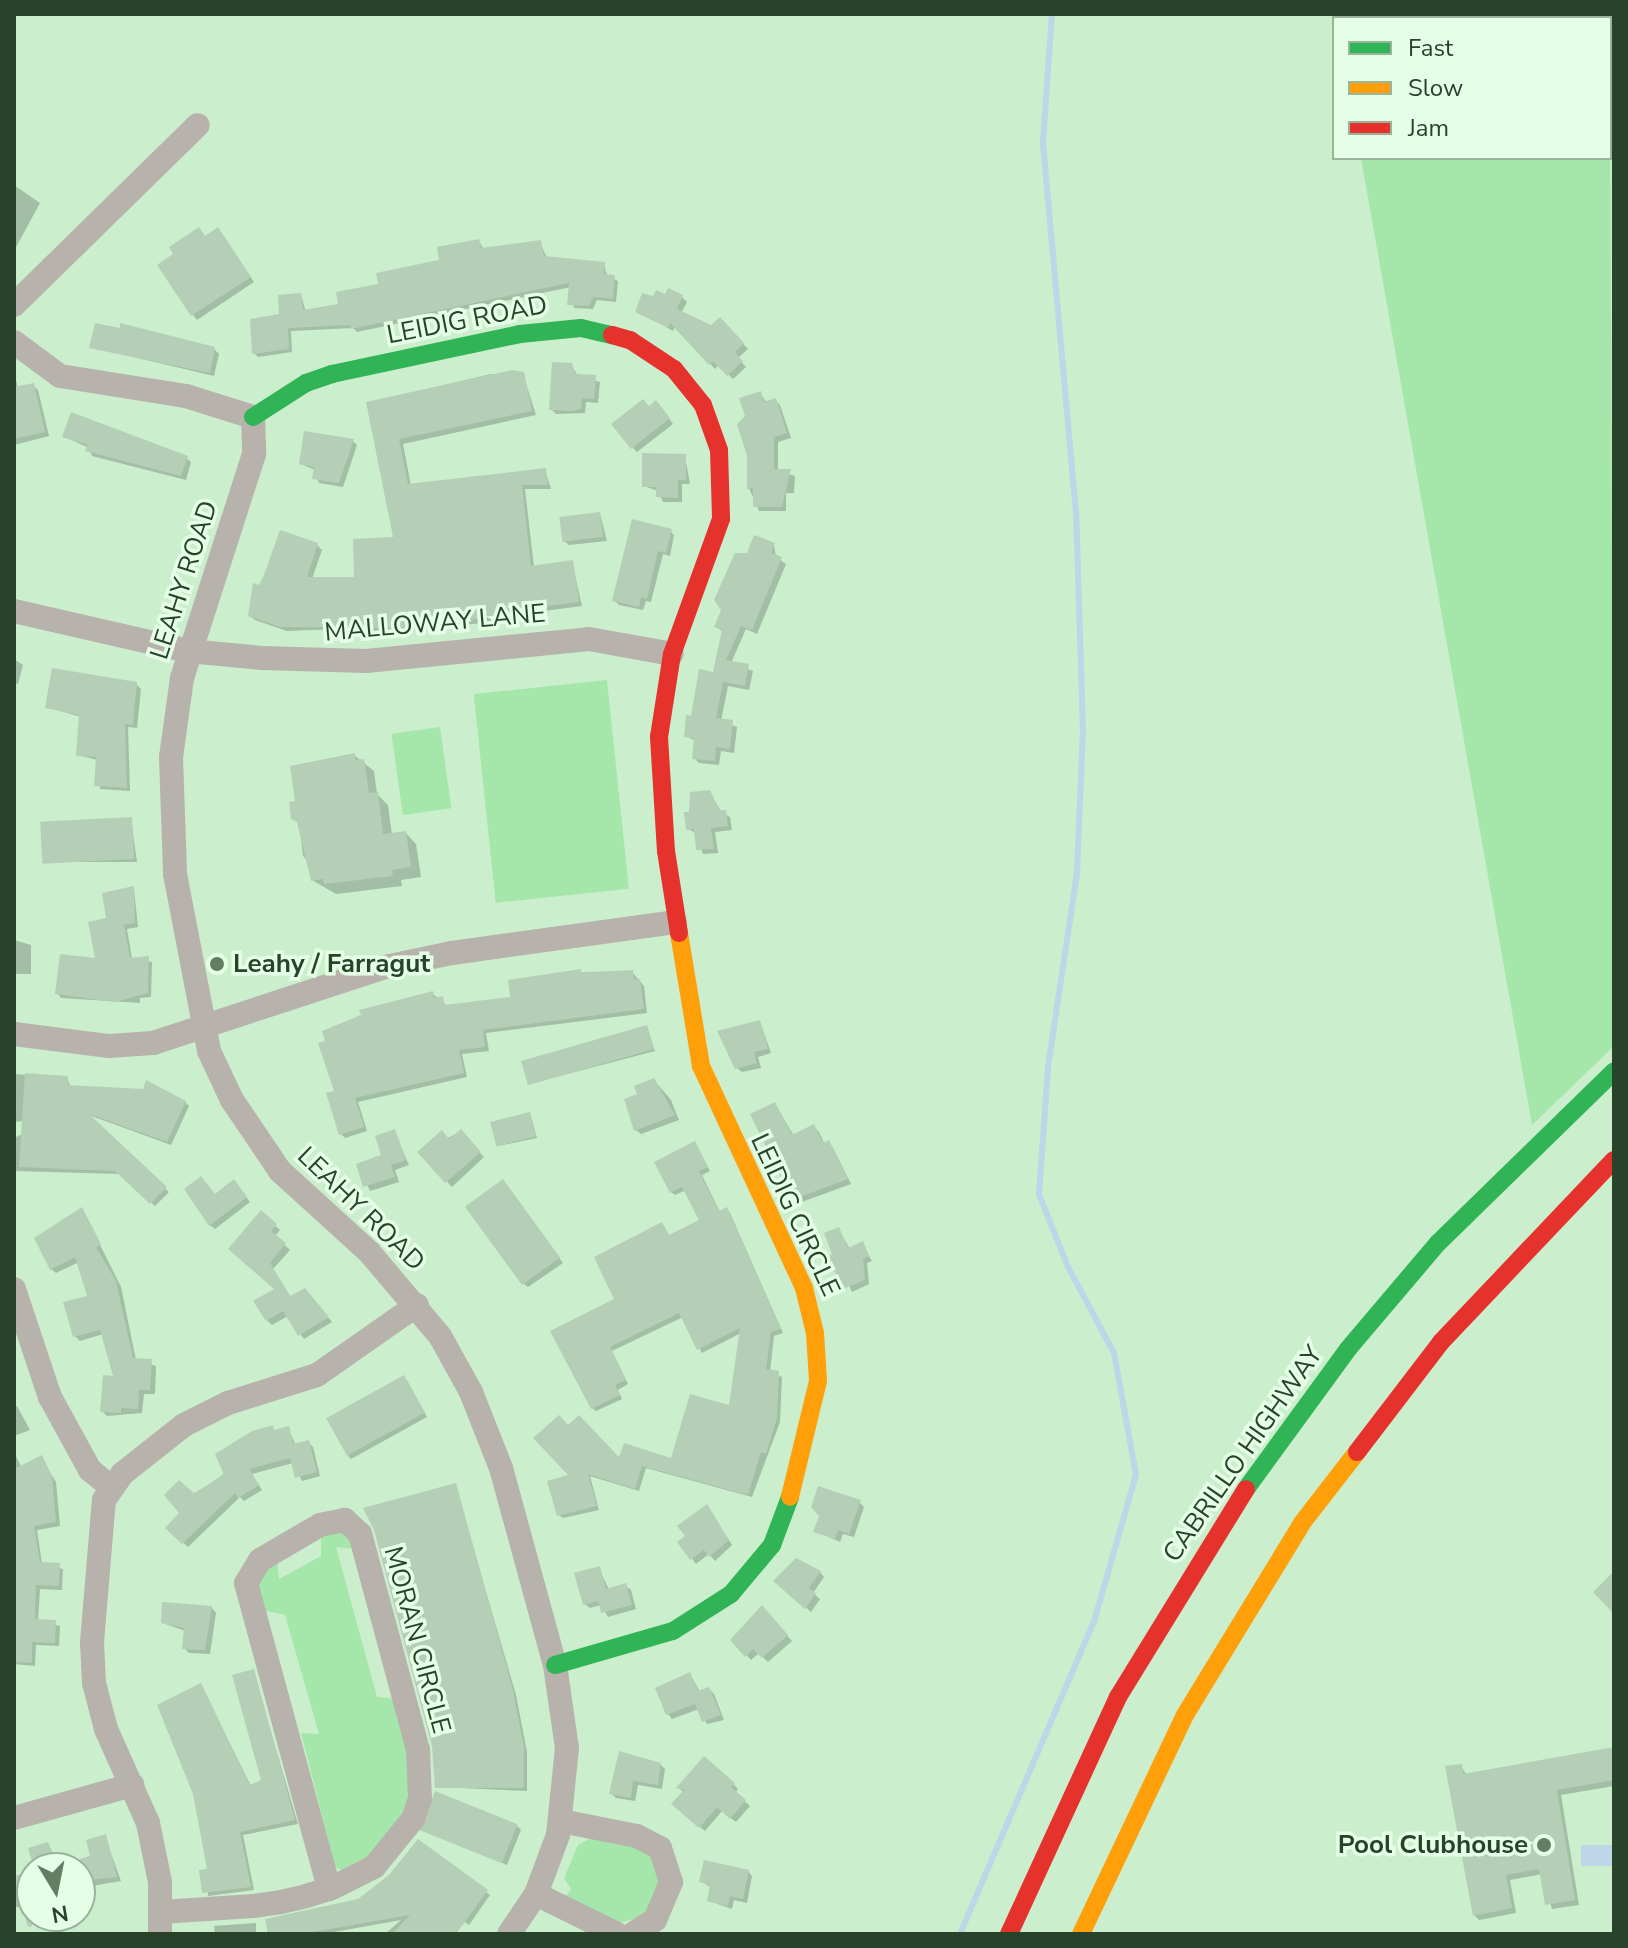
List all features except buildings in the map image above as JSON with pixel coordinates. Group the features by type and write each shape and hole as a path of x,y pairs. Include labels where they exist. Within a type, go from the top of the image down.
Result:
{"main road":[{"name":"LEIDIG ROAD","path":"253,417 283,396 332,374 553,328 607,332 654,353 703,405 723,472 721,519 672,654"},
{"name":"LEIDIG CIRCLE","path":"555,1665 673,1631 731,1594 772,1545 785,1518 814,1411 819,1358 812,1311 711,1095 692,1030 675,922 658,765 672,654"},
{"name":"CABRILLO HIGHWAY","path":"1009,1934 1118,1697 1195,1566 1264,1461 1348,1349 1438,1243 1614,1071"},
{"path":"1081,1934 1185,1715 1302,1523 1461,1318 1614,1160"}],"street":[{"path":"14,305 198,125"},
{"path":"14,342 60,376 186,396 253,417"},
{"name":"LEAHY ROAD","path":"253,417 254,454 188,651 171,757 172,834 205,1028 220,1076 262,1149 295,1188 343,1227 417,1305 440,1336 489,1431 555,1665 567,1748 561,1821 536,1894 509,1934"},
{"name":"MALLOWAY LANE","path":"14,611 188,651 366,661 589,639 672,654"},
{"path":"14,1034 122,1045 153,1043 385,967 675,922"},
{"path":"14,1289 50,1397 90,1470 111,1487"},
{"path":"160,1923 155,1851 132,1785 98,1707 92,1662 100,1518 111,1487 184,1425 228,1403 317,1375 417,1305"},
{"name":"MORAN CIRCLE","path":"160,1923 329,1889 355,1878 388,1854 404,1836 420,1799 418,1750 360,1534 345,1520 320,1525 260,1560 246,1583 329,1889"},
{"path":"14,1818 132,1785"},
{"path":"561,1821 637,1836 660,1848 671,1882 655,1920 633,1934"},
{"path":"536,1894 617,1934"}],"green space":[{"path":"1361,160 1610,160 1614,1046 1532,1125"},
{"path":"607,680 629,889 496,903 474,694"},
{"path":"440,727 451,808 403,815 391,734"},
{"path":"338,1531 348,1535 354,1549 336,1547 377,1697 395,1699 411,1761 410,1794 393,1833 372,1855 341,1870 335,1867 301,1733 319,1734 285,1615 262,1610 257,1585 277,1557 279,1579 321,1556 321,1536"},
{"path":"593,1837 647,1849 664,1875 649,1915 619,1923 566,1896 571,1889 564,1878 578,1845"}],"water":[{"path":"1581,1845 1614,1845 1614,1866 1581,1866"}],"waterway":[{"path":"960,1934 1094,1622 1136,1475 1114,1353 1068,1267 1039,1194 1048,1067 1077,873 1083,731 1076,513 1043,142 1052,14"}],"traffic: fast":[{"path":"253,417 306,383 332,374 520,334 581,328 612,335"},
{"path":"1246,1489 1348,1349 1438,1243 1614,1071"},
{"path":"555,1665 673,1631 731,1594 772,1545 790,1497"}],"traffic: slow":[{"path":"679,933 701,1066 804,1288 815,1333 818,1381 790,1497"},
{"path":"1081,1934 1185,1715 1302,1523 1357,1452"}],"traffic: jam":[{"path":"612,335 630,340 674,369 703,405 719,450 721,519 672,654 659,737 666,851 679,933"},
{"path":"1357,1452 1441,1342 1614,1160"},
{"path":"1009,1934 1118,1697 1246,1489"}],"place":[{"name":"Leahy / Farragut","path":"217,964"},
{"name":"Pool Clubhouse","path":"1544,1845"}]}
